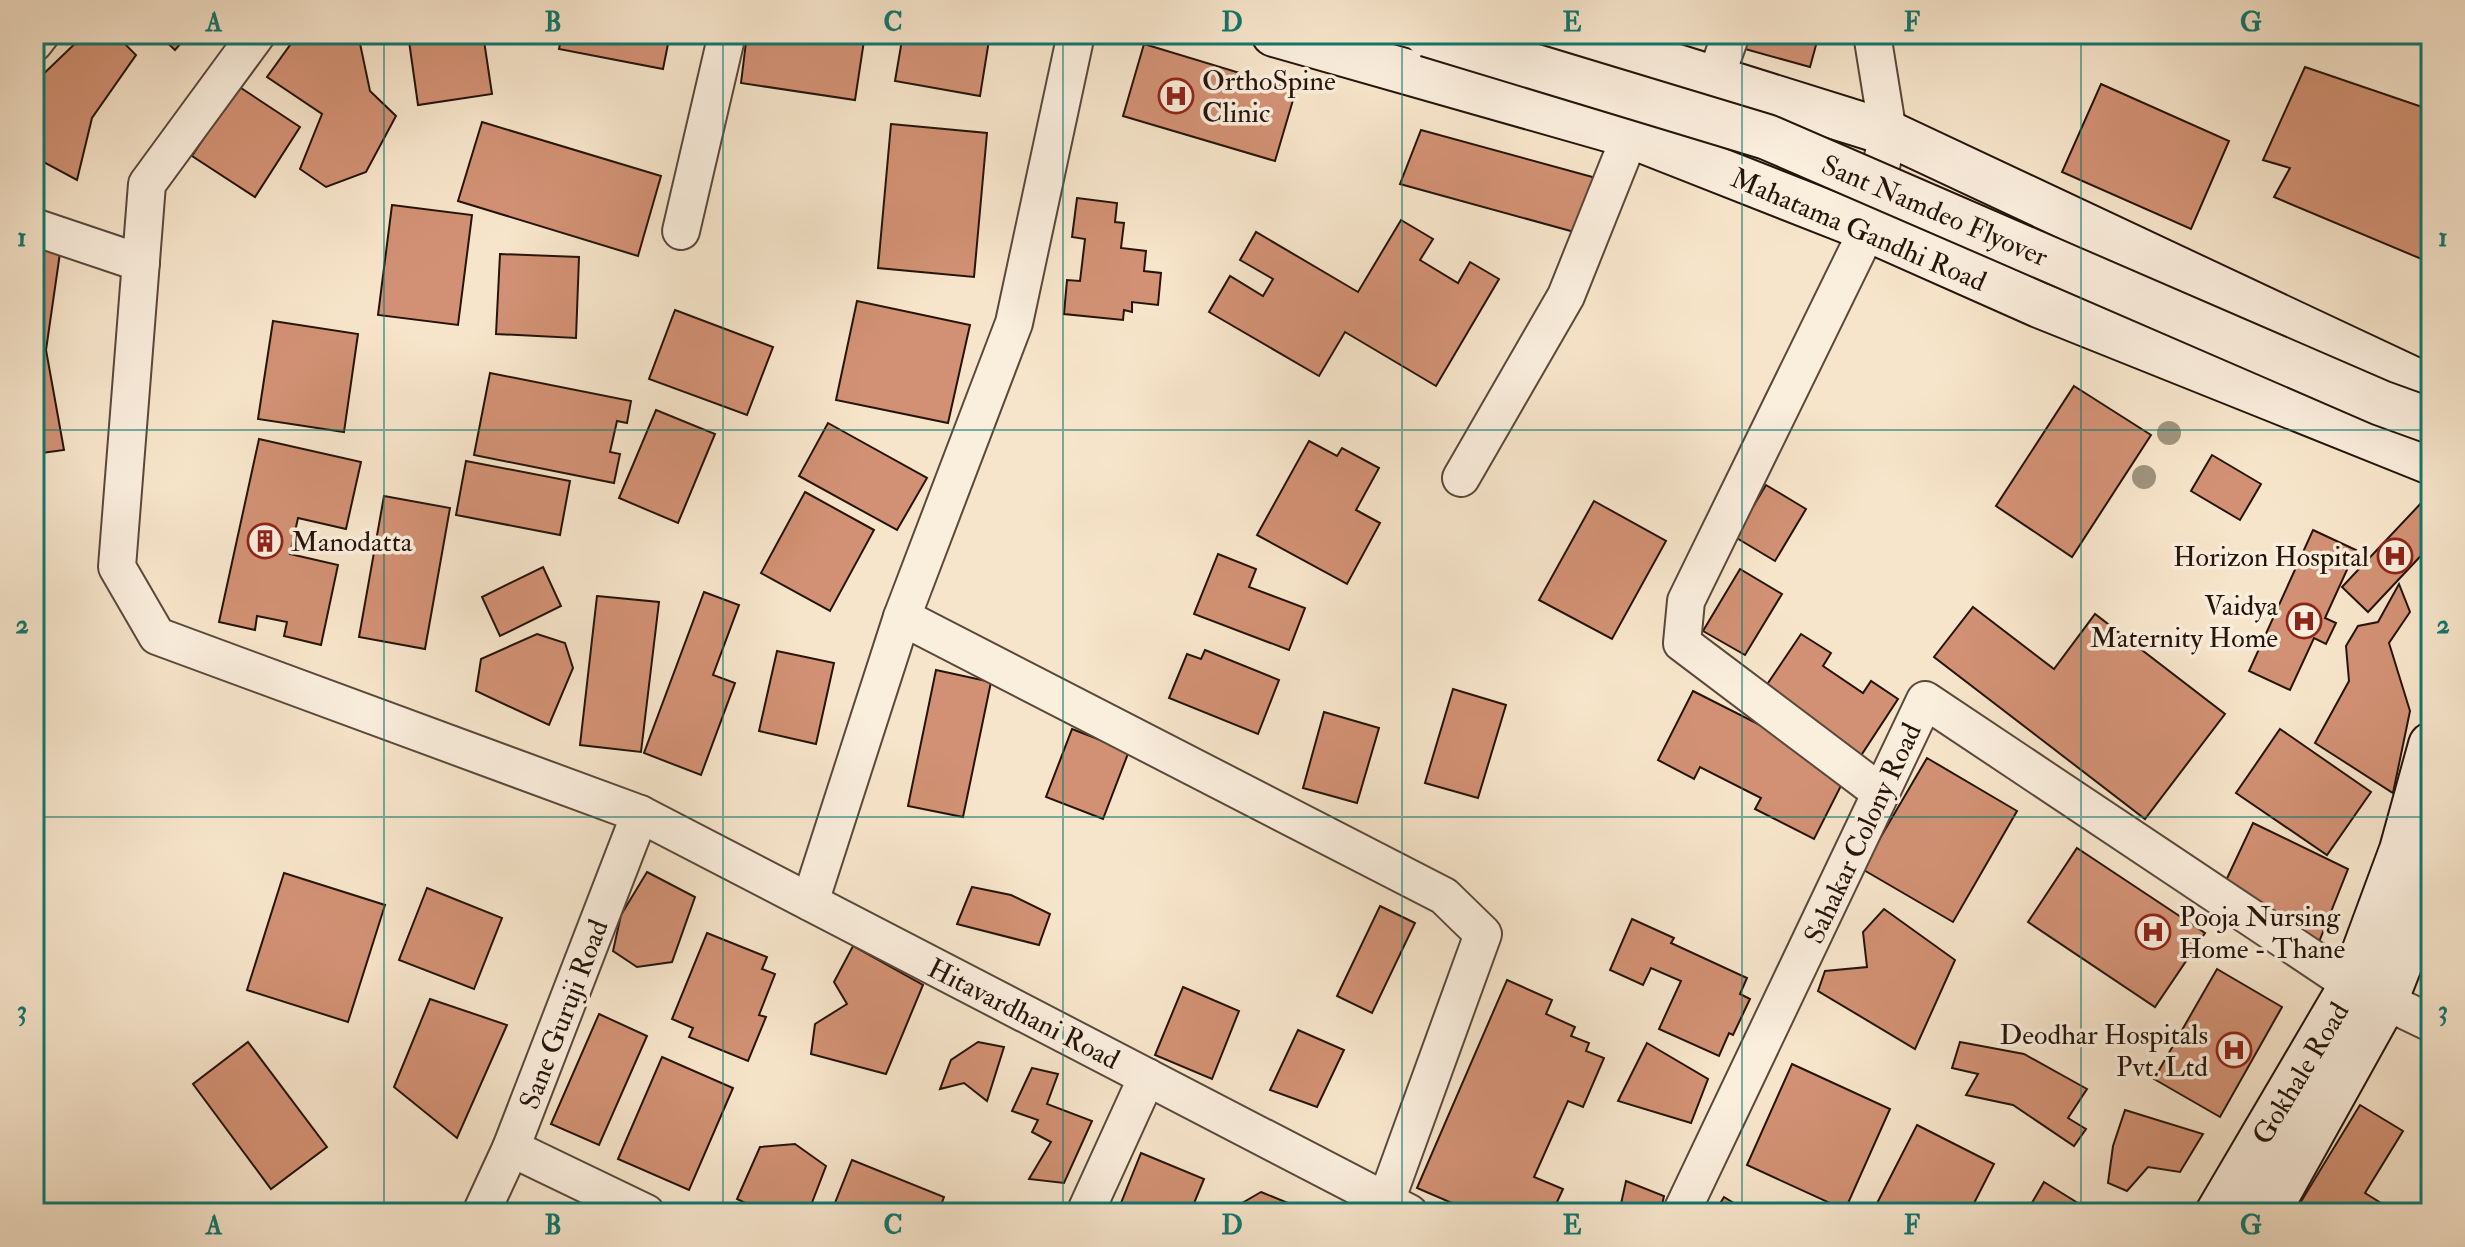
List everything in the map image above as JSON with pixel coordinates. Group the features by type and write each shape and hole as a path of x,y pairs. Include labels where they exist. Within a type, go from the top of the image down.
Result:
{"main road":[{"name":"Mahatama Gandhi Road","path":"1274,34 1629,135 1868,229 2039,305 2431,462"},
{"name":"Sant Namdeo Flyover","path":"1427,34 1767,137 2366,396 2431,421"},
{"path":"1550,34 1661,62 1888,133 2431,388"},
{"name":"Gokhale Road","path":"2218,1213 2369,993 2402,850 2431,745"},
{"name":"Gokhale Road","path":"2267,1213 2369,993 2431,883"}],"street":[{"path":"34,43 41,34"},
{"name":"Hitavardhani Road","path":"257,34 147,184 117,567 157,636 640,814 1397,1207"},
{"path":"681,231 727,34"},
{"path":"810,902 902,617 1014,323 1076,34"},
{"path":"1715,79 1731,34"},
{"path":"1872,34 1888,133 1868,229 1686,601 1682,643 1881,793"},
{"path":"1461,478 1566,296 1661,62"},
{"path":"34,227 141,263"},
{"path":"902,617 1444,896 1483,934 1397,1207"},
{"name":"Sahakar Colony Road","path":"1681,1213 1925,700 2369,993"},
{"name":"Sane Guruji Road","path":"481,1213 511,1148 640,814"},
{"path":"2369,993 2431,1023"},
{"path":"1085,1213 1147,1077"},
{"path":"511,1148 646,1213"}],"building":[{"path":"85,34 115,34 136,55 92,118 77,180 34,157 34,83"},
{"path":"158,34 189,34 175,50"},
{"path":"298,34 358,34 370,91 396,116 366,172 326,187 300,169 322,114 267,77"},
{"path":"408,34 483,34 492,94 418,105"},
{"path":"562,34 670,34 663,69 559,49"},
{"path":"747,34 865,34 855,100 741,83"},
{"path":"903,34 990,34 980,96 895,81"},
{"path":"1741,34 1819,34 1810,67 1738,47"},
{"path":"1144,44 1296,90 1275,161 1123,116"},
{"path":"2305,67 2431,110 2431,263 2274,197 2290,168 2263,160"},
{"path":"2101,84 2229,141 2191,229 2062,172"},
{"path":"238,86 300,127 255,197 192,156"},
{"path":"482,122 661,176 638,256 458,201"},
{"path":"891,124 987,133 974,277 878,268"},
{"path":"1421,130 1596,178 1578,233 1400,184"},
{"path":"1077,198 1117,203 1115,222 1124,223 1121,248 1146,251 1144,271 1161,273 1158,305 1132,302 1132,312 1124,310 1123,320 1064,314 1067,280 1080,281 1085,239 1072,237"},
{"path":"392,205 472,215 458,325 378,315"},
{"path":"1401,220 1433,239 1420,260 1458,283 1470,262 1499,279 1436,386 1345,332 1319,376 1209,312 1230,276 1263,296 1273,279 1240,260 1256,232 1358,292"},
{"path":"34,241 61,246 46,350 64,450 34,454"},
{"path":"500,254 579,257 576,338 496,334"},
{"path":"857,301 970,325 948,423 836,400"},
{"path":"675,310 773,347 747,415 649,379"},
{"path":"273,321 358,334 344,432 258,419"},
{"path":"490,373 631,401 627,423 617,421 610,452 620,454 614,483 474,455"},
{"path":"2074,386 2151,435 2072,557 1996,506"},
{"path":"656,410 715,434 678,523 619,498"},
{"path":"828,423 927,478 897,530 799,476"},
{"name":"Manodatta","path":"259,439 361,462 346,529 298,518 290,554 338,565 321,645 284,636 287,622 257,616 255,630 219,622"},
{"path":"1309,441 1337,456 1342,448 1379,468 1356,510 1380,523 1347,584 1257,535"},
{"path":"2212,455 2261,484 2240,520 2191,491"},
{"path":"466,461 570,481 560,535 456,515"},
{"path":"1766,485 1806,509 1775,561 1735,537"},
{"path":"805,492 874,530 830,611 761,573"},
{"path":"384,496 450,508 425,649 359,637"},
{"path":"2424,500 2431,507 2431,545 2368,612 2342,587"},
{"path":"1594,501 1666,541 1612,639 1539,600"},
{"path":"2313,530 2356,550 2325,618 2336,623 2326,644 2314,638 2290,690 2249,671"},
{"path":"1218,554 1256,569 1249,587 1305,608 1289,650 1194,614"},
{"path":"543,567 561,606 500,636 482,597"},
{"path":"1740,569 1782,594 1745,655 1703,631"},
{"path":"2399,584 2410,612 2389,643 2410,711 2393,793 2315,743 2349,681 2346,646 2358,626 2378,622"},
{"path":"704,592 739,605 713,675 735,683 701,775 644,753"},
{"path":"597,596 659,602 641,752 580,745"},
{"path":"1973,607 2054,669 2095,614 2225,714 2145,819 1934,657"},
{"path":"537,634 565,643 573,668 549,725 476,691 481,659"},
{"path":"1801,634 1831,653 1823,666 1863,693 1871,681 1898,699 1860,757 1762,692"},
{"path":"1205,650 1279,680 1258,734 1169,698 1187,654 1201,659"},
{"path":"777,651 834,663 816,744 759,731"},
{"path":"936,670 991,682 963,817 908,806"},
{"path":"1453,689 1506,705 1478,798 1425,783"},
{"path":"1693,691 1849,770 1814,839 1755,809 1761,798 1700,767 1694,779 1658,760"},
{"path":"1324,712 1379,728 1357,803 1303,788"},
{"path":"1072,729 1129,751 1103,819 1046,797"},
{"path":"2280,729 2371,792 2327,855 2236,793"},
{"path":"1927,758 2017,811 1953,922 1862,869"},
{"path":"2253,823 2348,869 2313,957 2222,889"},
{"path":"2077,848 2205,933 2155,1007 2028,922"},
{"path":"647,872 695,897 672,962 637,967 613,951 621,915"},
{"path":"284,873 385,905 348,1022 247,990"},
{"path":"972,887 1011,895 1050,914 1039,945 957,924"},
{"path":"427,888 502,918 474,989 399,960"},
{"path":"1380,906 1415,923 1372,1013 1337,996"},
{"path":"1884,909 1955,960 1915,1049 1818,991 1825,971 1867,967 1863,932"},
{"path":"1632,919 1674,938 1671,943 1747,978 1740,994 1750,999 1719,1056 1659,1029 1681,981 1651,968 1643,985 1610,970"},
{"path":"707,933 767,957 762,969 775,974 759,1015 766,1017 748,1061 689,1037 693,1028 672,1019"},
{"path":"853,946 923,985 886,1074 811,1054 815,1024 847,1004 834,982"},
{"path":"2217,969 2282,1007 2220,1117 2154,1079"},
{"path":"1507,980 1552,1000 1546,1014 1575,1027 1571,1036 1589,1043 1586,1051 1604,1058 1583,1107 1568,1101 1534,1177 1563,1189 1552,1213 1475,1213 1417,1188"},
{"path":"1183,987 1239,1011 1212,1079 1155,1055"},
{"path":"430,999 507,1025 457,1138 394,1087"},
{"path":"599,1014 647,1036 599,1145 551,1124"},
{"path":"1298,1030 1344,1050 1317,1107 1270,1090"},
{"path":"248,1042 327,1147 271,1189 193,1084"},
{"path":"978,1042 1004,1047 987,1101 964,1083 940,1089 951,1060"},
{"path":"1960,1042 2024,1054 2087,1089 2068,1118 2086,1129 2074,1146 2013,1105 1966,1095 1978,1074 1952,1068"},
{"path":"1647,1043 1708,1079 1691,1123 1618,1101"},
{"path":"662,1057 733,1088 689,1190 618,1159"},
{"path":"1792,1064 1890,1109 1845,1210 1747,1165"},
{"path":"1032,1068 1058,1074 1047,1104 1092,1121 1064,1183 1029,1179 1051,1142 1032,1132 1038,1120 1012,1111"},
{"path":"2360,1105 2403,1131 2365,1193 2397,1213 2294,1213"},
{"path":"2125,1110 2203,1134 2180,1172 2148,1167 2127,1191 2108,1183 2113,1146"},
{"path":"1917,1125 1994,1164 1969,1213 1872,1213"},
{"path":"795,1144 826,1166 808,1213 766,1213 737,1199 760,1147"},
{"path":"1141,1153 1204,1179 1190,1213 1117,1213"},
{"path":"852,1160 944,1197 938,1213 831,1213"},
{"path":"1626,1181 1664,1196 1660,1213 1619,1213"},
{"path":"2044,1182 2094,1213 2026,1213"},
{"path":"1261,1192 1305,1210 1303,1213 1238,1213 1237,1206"},
{"path":"1724,1197 1750,1213 1714,1213"}],"place":[{"name":"OrthoSpine Clinic","path":"1176,96"},
{"name":"Manodatta","path":"265,541"},
{"name":"Horizon Hospital","path":"2395,556"},
{"name":"Vaidya Maternity Home","path":"2304,621"},
{"name":"Pooja Nursing Home - Thane","path":"2153,932"},
{"name":"Deodhar Hospitals Pvt. Ltd","path":"2234,1050"}]}
